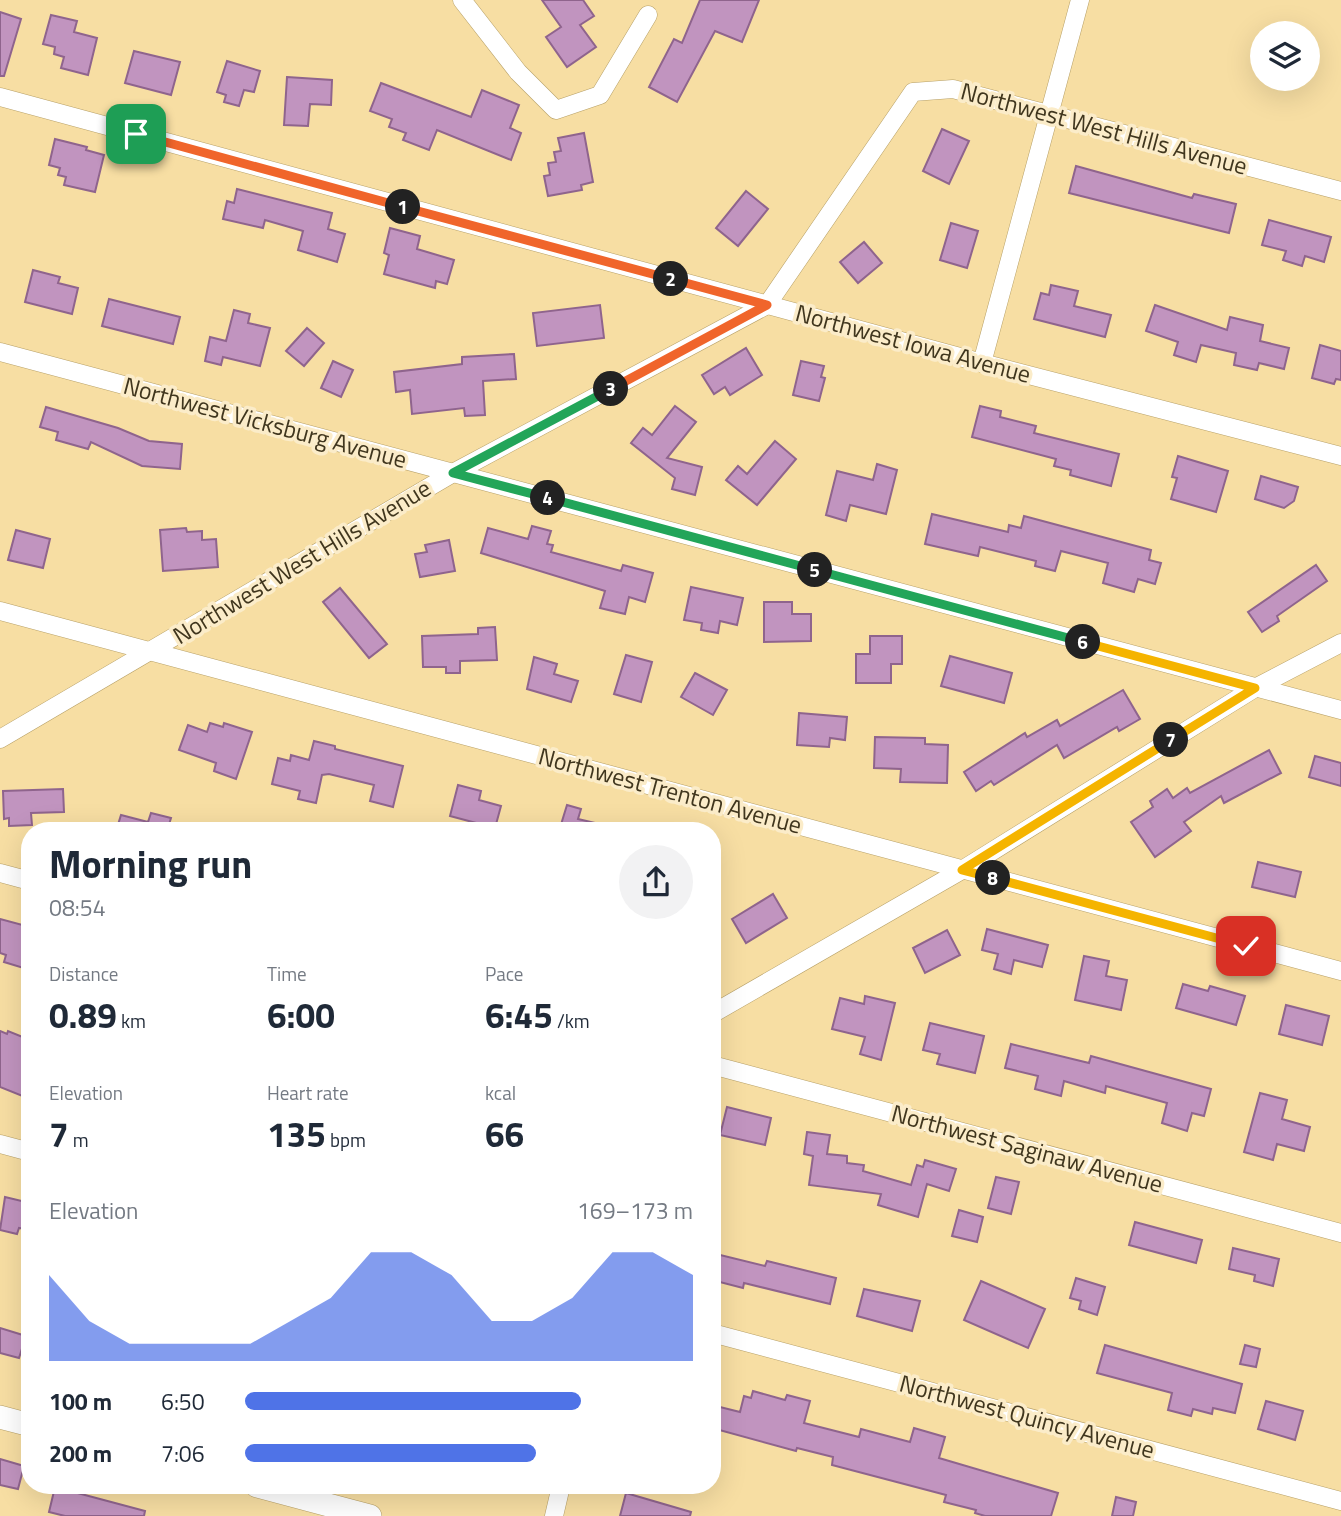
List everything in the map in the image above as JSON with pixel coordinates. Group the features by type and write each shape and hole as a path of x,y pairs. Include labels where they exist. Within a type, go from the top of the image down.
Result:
{"street":[{"path":"462,0 518,72 556,110 600,95 648,15"},
{"path":"982,363 1080,0"},
{"name":"Northwest West Hills Avenue","path":"0,739 453,473 767,305 913,92 953,89 1341,191"},
{"name":"Northwest Iowa Avenue","path":"0,97 982,363 1341,456"},
{"name":"Northwest Vicksburg Avenue","path":"0,352 1341,710"},
{"name":"Northwest Trenton Avenue","path":"0,611 1341,971"},
{"path":"721,1009 962,870 1255,688 1341,643"},
{"path":"0,873 21,879"},
{"name":"Northwest Saginaw Avenue","path":"721,1067 1341,1233"},
{"path":"0,1144 21,1150"},
{"name":"Northwest Quincy Avenue","path":"721,1335 1341,1501"},
{"path":"0,1417 21,1423"},
{"path":"287,1494 370,1516"},
{"path":"554,1516 559,1494"}],"building":[{"path":"542,0 583,0 594,16 580,25 596,47 567,67 546,37 561,27"},
{"path":"700,0 759,0 742,42 715,31 677,102 649,87 674,39 682,43"},
{"path":"0,12 21,19 4,76 0,76"},
{"path":"51,15 77,21 74,32 97,38 88,75 61,68 64,57 54,54 55,47 43,44"},
{"path":"134,51 180,62 171,95 125,83"},
{"path":"227,61 260,71 254,92 244,90 239,106 224,102 226,95 217,92"},
{"path":"287,77 332,80 331,105 310,104 308,126 284,125"},
{"path":"381,83 471,117 482,90 519,105 510,128 521,133 511,160 437,130 429,150 403,140 406,133 389,127 392,119 370,111"},
{"path":"942,129 969,141 949,184 923,171"},
{"path":"584,133 593,182 581,185 582,190 548,196 544,176 550,175 548,163 556,162 554,152 561,151 558,138"},
{"path":"55,139 87,147 86,150 104,155 95,192 64,185 66,177 58,175 60,168 49,165"},
{"path":"1076,166 1192,198 1194,194 1236,204 1229,233 1069,193"},
{"path":"237,189 332,213 328,229 345,234 337,262 298,250 303,231 265,220 263,228 223,219 227,201 234,203"},
{"path":"746,191 768,209 738,246 716,228"},
{"path":"1269,220 1331,237 1324,262 1305,256 1302,266 1283,260 1286,251 1262,245"},
{"path":"951,223 978,231 967,268 940,260"},
{"path":"390,228 420,236 417,249 454,260 447,284 436,281 435,288 384,274 389,255 384,253"},
{"path":"864,242 882,263 858,283 840,262"},
{"path":"33,270 60,277 58,283 78,288 72,314 25,302"},
{"path":"1051,285 1078,291 1074,306 1111,315 1105,337 1034,319 1041,293 1049,295"},
{"path":"109,299 180,317 173,344 102,326"},
{"path":"600,305 604,338 537,346 533,313"},
{"path":"1155,305 1227,330 1230,317 1263,325 1260,341 1289,348 1284,369 1259,363 1257,370 1234,365 1236,353 1201,345 1196,362 1174,355 1178,342 1146,331"},
{"path":"234,310 250,314 248,323 270,328 260,366 223,357 221,365 205,361 210,337 226,341"},
{"path":"307,328 324,343 304,366 286,351"},
{"path":"1320,345 1341,351 1341,380 1336,379 1334,384 1312,378"},
{"path":"746,348 762,375 730,395 725,387 714,394 702,375"},
{"path":"514,354 516,379 483,381 485,415 465,416 464,408 412,414 410,390 396,392 394,372 462,364 462,357"},
{"path":"333,361 353,370 341,397 321,388"},
{"path":"801,361 824,366 821,377 825,378 819,401 793,395"},
{"path":"675,406 696,422 667,458 702,467 695,495 672,489 675,478 631,443 643,428 652,435"},
{"path":"980,406 1001,411 1000,417 1036,426 1034,433 1119,454 1111,486 1070,475 1071,470 1054,466 1056,459 972,437"},
{"path":"46,407 118,428 149,441 182,444 180,469 142,466 91,442 88,449 56,440 58,432 40,427"},
{"path":"775,441 796,459 757,505 726,480 738,466 747,474"},
{"path":"1178,456 1228,471 1216,512 1171,499 1177,478 1172,477"},
{"path":"877,464 897,470 886,514 850,505 846,521 826,515 837,471 873,480"},
{"path":"1261,476 1298,487 1294,501 1284,508 1255,499"},
{"path":"932,514 1008,532 1009,525 1021,528 1024,516 1151,550 1149,560 1161,563 1155,584 1138,579 1134,592 1103,583 1108,563 1061,551 1055,571 1035,566 1036,561 980,547 978,556 925,544"},
{"path":"532,526 551,531 547,544 553,545 551,552 621,571 623,565 653,573 645,602 629,597 625,614 600,608 605,591 481,553 488,528 528,539"},
{"path":"186,528 187,532 202,531 202,540 216,539 218,567 163,571 160,530"},
{"path":"16,530 50,539 43,568 8,560"},
{"path":"449,540 455,571 420,577 415,554 427,552 425,545"},
{"path":"1316,565 1327,581 1277,616 1279,621 1262,632 1248,612"},
{"path":"691,587 743,598 737,625 720,621 718,633 701,630 702,623 684,620"},
{"path":"340,588 387,644 369,658 323,602"},
{"path":"764,602 792,602 792,614 811,614 811,641 764,642"},
{"path":"495,627 497,660 460,661 460,673 446,673 446,667 423,667 422,636 478,634 478,628"},
{"path":"870,636 902,636 902,664 891,664 891,683 856,683 856,654 870,654"},
{"path":"626,655 652,662 641,702 614,694"},
{"path":"950,656 1012,673 1004,703 941,686"},
{"path":"534,657 557,664 554,674 578,681 571,702 527,689"},
{"path":"695,673 727,690 713,715 681,697"},
{"path":"1123,690 1140,719 1119,731 1117,727 1064,758 1057,745 994,785 991,781 976,791 964,772 1025,733 1027,737 1057,720 1060,726"},
{"path":"799,713 847,717 845,740 830,738 829,747 797,745"},
{"path":"210,723 223,727 224,723 252,732 236,779 214,771 216,763 179,750 188,725 207,732"},
{"path":"875,737 925,738 925,744 948,745 947,783 900,782 901,769 874,768"},
{"path":"314,741 403,766 393,807 370,801 374,785 329,774 322,775 316,803 298,799 300,791 272,784 278,758 290,761 291,755 309,760"},
{"path":"1269,750 1281,773 1224,803 1221,796 1184,822 1191,831 1155,857 1131,822 1153,807 1150,801 1167,789 1173,798 1187,788 1190,793"},
{"path":"1315,756 1341,763 1341,786 1309,777"},
{"path":"458,785 481,791 479,800 501,806 497,822 472,822 450,816"},
{"path":"63,789 64,812 31,813 32,822 9,826 9,818 4,819 3,791"},
{"path":"567,805 581,809 578,819 591,822 562,822"},
{"path":"151,813 171,818 170,822 148,822"},
{"path":"121,815 148,822 119,822"},
{"path":"1258,862 1301,872 1295,897 1252,887"},
{"path":"773,894 787,918 746,943 732,919"},
{"path":"0,919 21,925 21,967 4,962 6,955 0,953"},
{"path":"987,929 1048,945 1042,967 1014,960 1011,974 994,969 998,954 982,950"},
{"path":"947,930 960,955 925,973 913,948"},
{"path":"1084,956 1109,961 1106,976 1127,980 1121,1010 1075,1000"},
{"path":"1183,984 1208,991 1210,986 1245,996 1236,1025 1176,1008"},
{"path":"865,996 895,1003 881,1060 860,1054 865,1037 832,1029 840,998 864,1004"},
{"path":"1286,1005 1329,1016 1322,1045 1279,1034"},
{"path":"930,1023 984,1036 975,1073 937,1064 940,1054 923,1050"},
{"path":"0,1031 7,1034 8,1031 21,1036 21,1095 0,1087"},
{"path":"1011,1044 1089,1063 1091,1056 1211,1089 1204,1116 1192,1113 1187,1131 1162,1123 1167,1103 1106,1086 1105,1093 1064,1081 1061,1096 1035,1089 1038,1076 1005,1068"},
{"path":"1260,1093 1287,1100 1282,1119 1310,1127 1304,1151 1277,1144 1273,1160 1244,1152"},
{"path":"727,1107 771,1118 765,1145 721,1135"},
{"path":"807,1132 830,1135 827,1154 847,1156 847,1163 864,1165 863,1171 911,1185 917,1165 923,1167 925,1160 956,1169 949,1191 927,1184 918,1217 878,1205 881,1194 809,1185 813,1156 804,1154"},
{"path":"996,1177 1019,1182 1011,1214 988,1208"},
{"path":"5,1197 21,1201 21,1228 17,1234 0,1230"},
{"path":"959,1210 983,1217 977,1242 952,1236"},
{"path":"1135,1222 1202,1240 1196,1263 1129,1245"},
{"path":"1233,1248 1279,1259 1273,1286 1254,1281 1255,1275 1229,1269"},
{"path":"721,1255 765,1266 767,1261 836,1278 830,1304 744,1283 743,1288 721,1282"},
{"path":"1076,1278 1105,1287 1097,1315 1079,1309 1081,1301 1070,1298"},
{"path":"981,1281 1045,1309 1028,1348 964,1320"},
{"path":"864,1289 920,1301 912,1331 857,1316"},
{"path":"0,1328 21,1334 19,1358 0,1353"},
{"path":"1105,1345 1242,1384 1235,1413 1213,1408 1212,1414 1193,1409 1191,1416 1168,1410 1172,1393 1097,1373"},
{"path":"1245,1345 1260,1349 1256,1367 1240,1364"},
{"path":"753,1391 785,1400 787,1395 810,1401 804,1423 859,1437 861,1429 910,1442 914,1428 945,1437 939,1458 1058,1493 1051,1516 985,1516 975,1513 976,1510 944,1502 946,1495 832,1465 833,1457 797,1448 796,1451 721,1430 721,1407 740,1412 744,1396 751,1398"},
{"path":"1266,1401 1303,1411 1295,1440 1258,1429"},
{"path":"0,1459 21,1465 18,1489 0,1485"},
{"path":"53,1494 81,1494 145,1511 144,1516 65,1516 49,1512"},
{"path":"626,1494 691,1512 690,1516 620,1516"},
{"path":"1116,1497 1136,1502 1133,1516 1112,1516"}],"route":[{"path":"136,134 767,305 453,473 1255,688 962,870 1246,946"}]}
